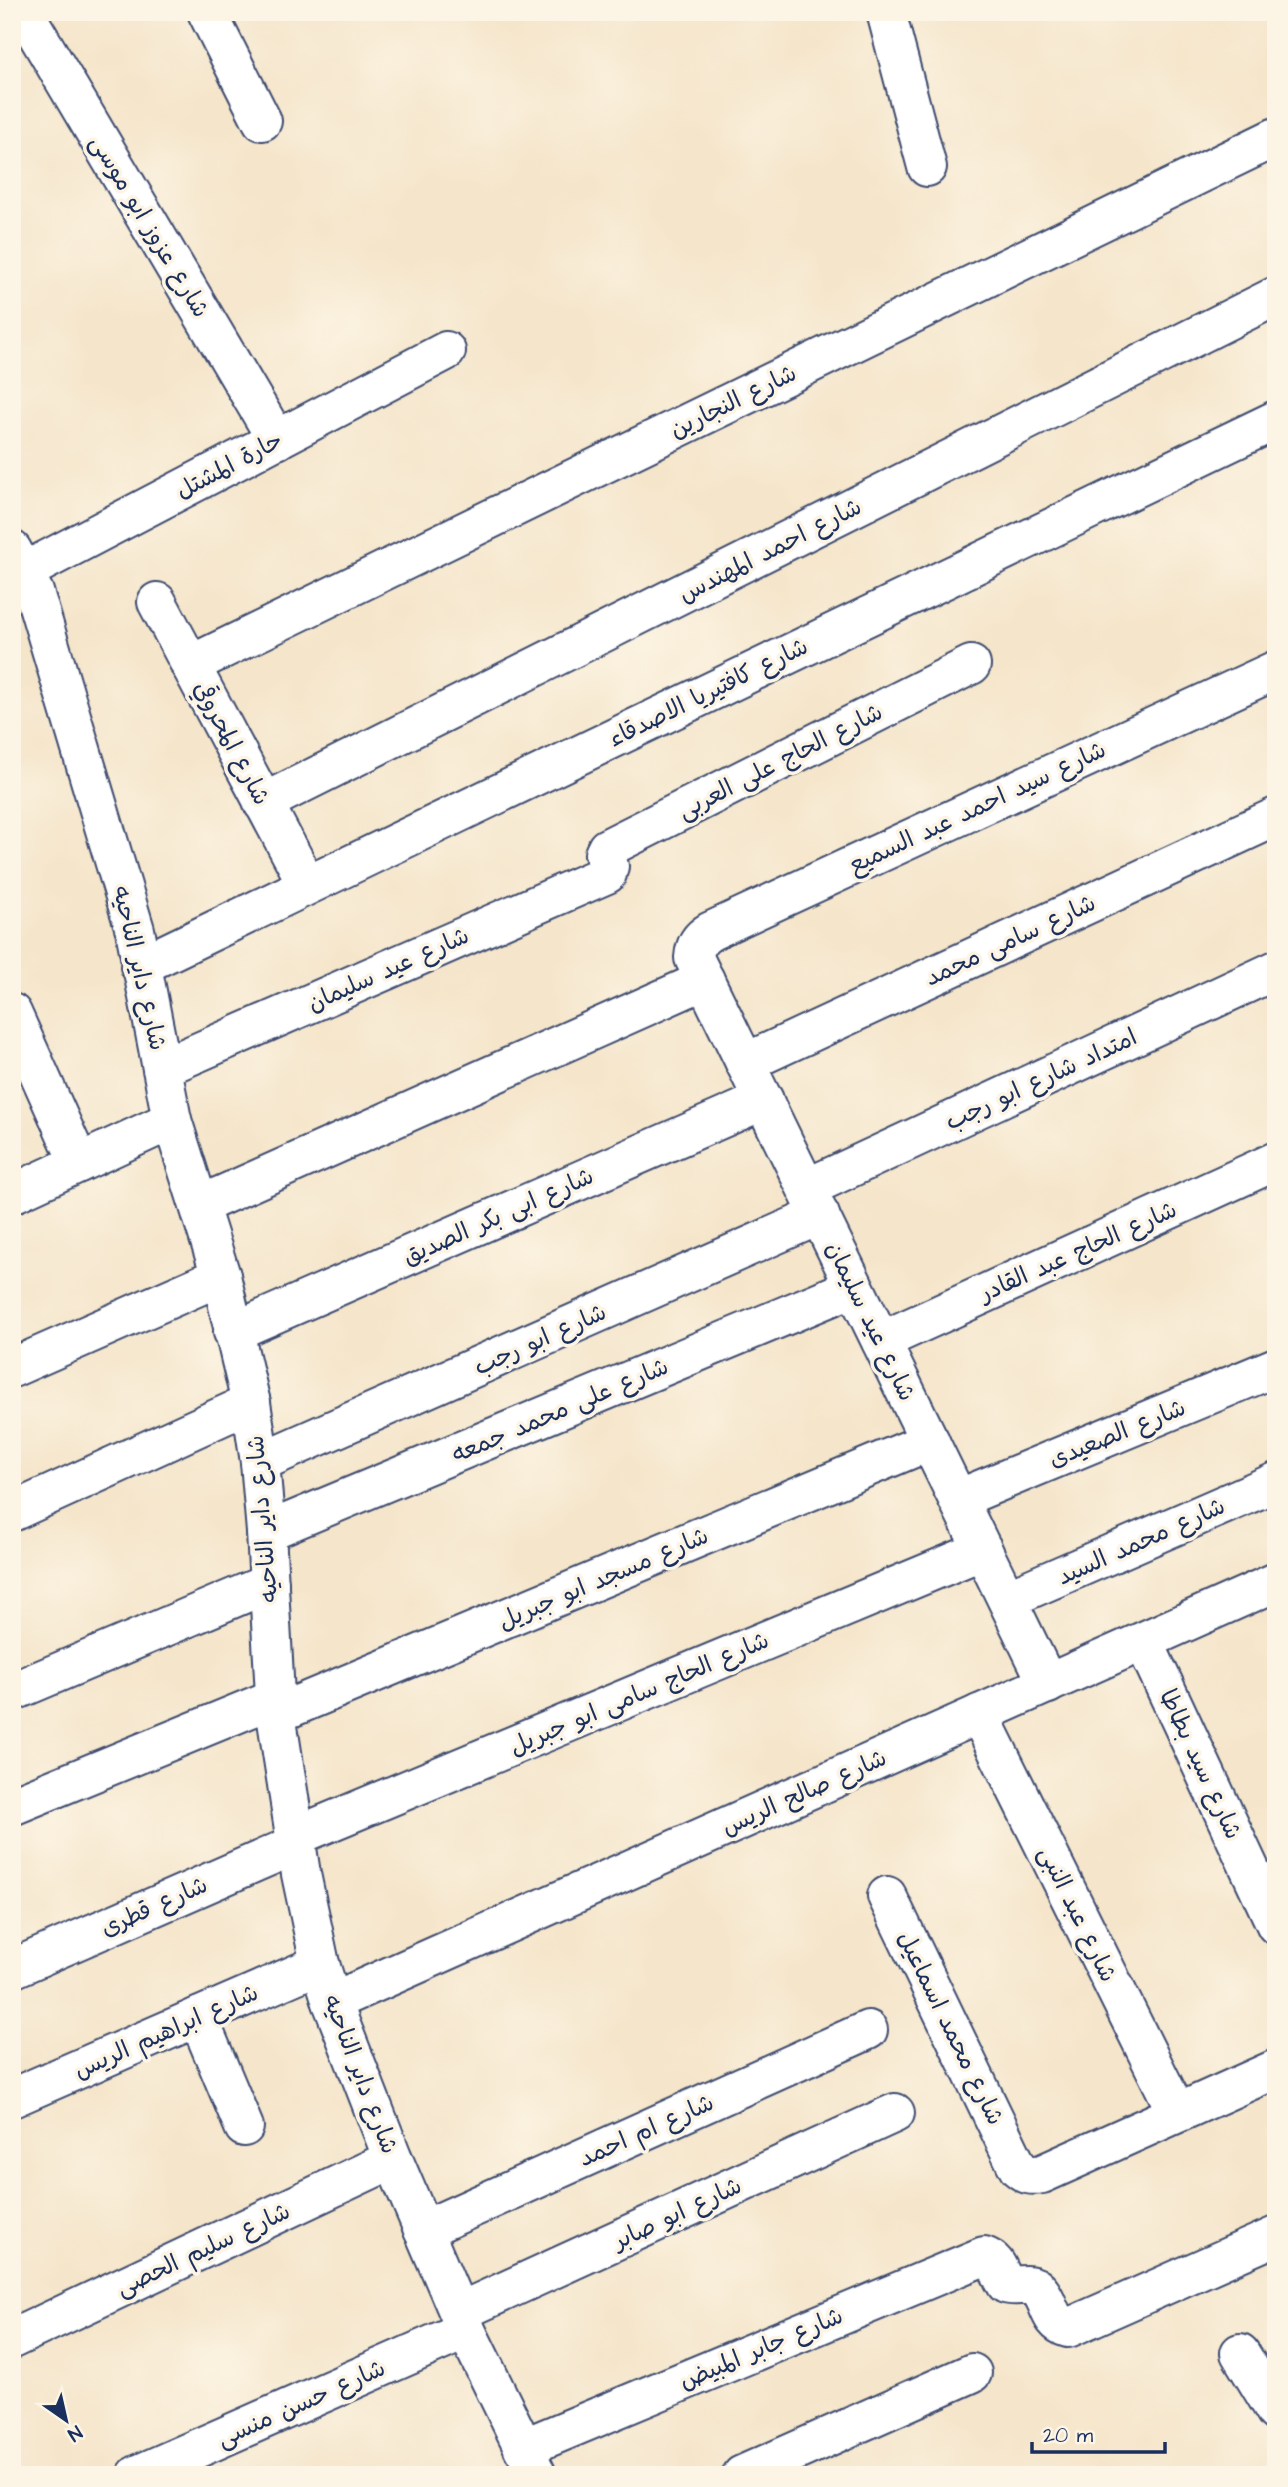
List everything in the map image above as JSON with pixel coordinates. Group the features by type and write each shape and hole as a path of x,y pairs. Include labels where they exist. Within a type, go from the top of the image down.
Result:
{"street":[{"name":"شارع عزوز ابو موسى","path":"24,12 277,440"},
{"path":"207,12 262,121"},
{"path":"886,12 927,167"},
{"name":"شارع النجارين","path":"190,664 1276,137"},
{"name":"شارع احمد المهندس","path":"263,803 1276,296"},
{"name":"حارة المشتل","path":"16,567 277,440 446,351"},
{"name":"شارع كافتيريا الاصدقاء","path":"140,966 1276,420"},
{"name":"شارع داير الناحيه","path":"16,567 34,592 135,930 172,1120 221,1276 251,1403 260,1462 266,1532 275,1706 296,1840 320,1964 393,2159 462,2321 530,2461"},
{"name":"شارع المحروقي","path":"158,602 307,884"},
{"name":"شارع الحاج على العربى","path":"609,866 604,854 607,848 971,665"},
{"name":"شارع سيد احمد عبد السميع","path":"699,969 695,947 701,937 711,931 1276,670"},
{"name":"شارع سامى محمد","path":"745,1063 1276,817"},
{"name":"شارع عيد سليمان","path":"162,1068 603,876 607,874 609,866"},
{"path":"200,1205 699,969"},
{"name":"شارع عيد سليمان","path":"699,969 1048,1684"},
{"name":"امتداد شارع ابو رجب","path":"813,1202 1276,970"},
{"path":"12,1013 79,1163"},
{"name":"شارع ابى بكر الصديق","path":"233,1332 764,1100"},
{"path":"12,1194 172,1120"},
{"name":"شارع الحاج عبد القادر","path":"881,1341 1276,1161"},
{"name":"شارع ابو رجب","path":"260,1462 813,1202"},
{"path":"12,1368 221,1276"},
{"name":"شارع على محمد جمعه","path":"266,1532 854,1287"},
{"name":"شارع الصعيدى","path":"958,1499 1276,1367"},
{"path":"12,1512 251,1403"},
{"name":"شارع مسجد ابو جبريل","path":"12,1806 275,1706 930,1441"},
{"name":"شارع محمد السيد","path":"1007,1600 1276,1482"},
{"name":"شارع الحاج سامى ابو جبريل","path":"296,1840 983,1550"},
{"path":"12,1692 268,1583"},
{"name":"شارع صالح الريس","path":"332,2002 1276,1583"},
{"name":"شارع سيد بطاطا","path":"1144,1642 1276,1925"},
{"name":"شارع عبد النبى","path":"979,1714 1177,2113"},
{"name":"شارع قطرى","path":"12,1969 296,1840"},
{"name":"شارع محمد اسماعيل","path":"887,1896 1014,2160 1025,2174 1042,2174 1177,2113"},
{"name":"شارع ابراهيم الريس","path":"12,2098 320,1964"},
{"path":"198,2017 244,2127"},
{"name":"شارع ام احمد","path":"424,2230 868,2030"},
{"path":"1177,2113 1276,2069"},
{"name":"شارع ابو صابر","path":"462,2321 895,2113"},
{"name":"شارع سليم الحصى","path":"12,2339 393,2159"},
{"name":"شارع جابر المبيض","path":"530,2461 984,2256 992,2258 998,2265 1006,2284 1015,2287 1031,2284 1036,2287 1053,2319 1068,2328 1276,2236"},
{"name":"شارع حسن منسى","path":"137,2475 462,2321"},
{"path":"1240,2353 1276,2412"},
{"path":"742,2475 972,2373"}]}
